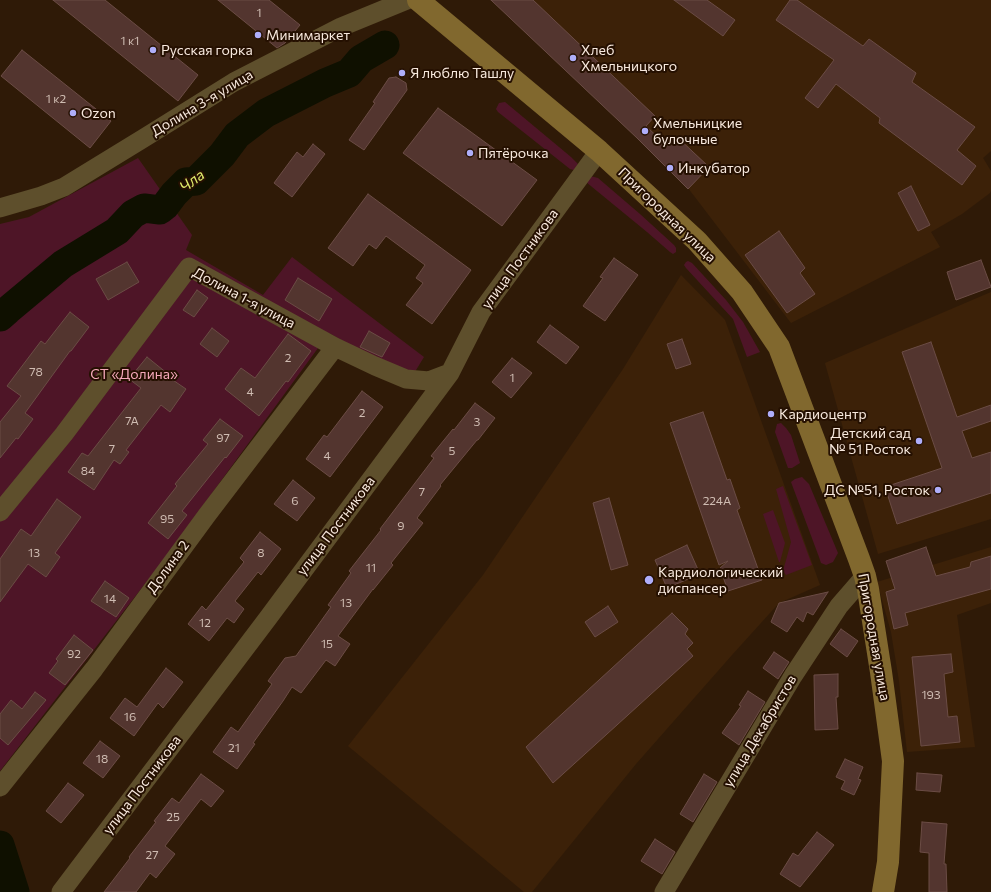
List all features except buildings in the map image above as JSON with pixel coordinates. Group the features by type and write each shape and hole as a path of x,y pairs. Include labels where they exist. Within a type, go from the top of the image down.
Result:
{"street":[{"name":"Долина 3-я улица","path":"0,208 41,196 64,187 234,82 341,27 406,0"},
{"name":"Пригородная улица","path":"418,0 599,151 697,241 742,292 779,346 865,576 881,672 893,761 888,862 883,892"},
{"name":"улица Постникова","path":"61,892 268,618 450,373 481,312 599,151"},
{"name":"Долина 1-я улица","path":"0,512 69,428 189,267 335,347 406,379 429,381 450,373"},
{"name":"Долина 2","path":"0,787 94,669 207,515 335,347"},
{"name":"улица Декабристов","path":"664,892 793,676 840,605 865,576"}],"shaded area":[{"path":"497,0 991,0 991,151 983,158 991,171 991,191 962,214 931,232 940,247 791,323 685,184"},
{"name":"Кардиологический диспансер","path":"681,275 725,320 820,585 779,603 636,764 532,892 524,892 348,746 483,575 623,369"},
{"name":"Детский сад № 51 Росток","path":"991,292 991,519 878,554 825,363"},
{"path":"991,547 991,603 957,615 975,747 907,752 899,681 891,632 877,582"}],"green space":[{"path":"505,102 571,157 578,164 574,170 570,169 498,112 496,109 499,103"},
{"name":"СТ «Долина»","path":"138,158 192,235 186,250 263,295 292,257 424,357 413,375 348,344 329,333 158,567 0,771 0,224 29,217"},
{"path":"590,176 598,178 640,214 674,245 676,252 673,254 670,252 586,182"},
{"path":"688,261 692,263 726,300 743,322 760,352 747,357 733,319 686,268 684,265"},
{"path":"781,423 791,435 800,463 792,468 788,468 775,432 777,424"},
{"path":"802,477 809,484 838,553 833,562 826,565 821,563 791,482"},
{"path":"783,486 812,565 786,575 783,571 791,542 776,489"},
{"path":"773,510 785,543 780,562 763,514"}],"waterway":[{"name":"Чла","path":"0,317 63,264 117,231 133,214 144,208 160,210 186,182 196,181 222,155 237,135 266,113 325,83 349,73 361,59 385,45"},
{"name":"Чла","path":"0,845 15,892"}],"place":[{"name":"Минимаркет","path":"258,35"},
{"name":"Русская горка","path":"153,50"},
{"name":"Хлеб Хмельницкого","path":"573,58"},
{"name":"Я люблю Ташлу","path":"402,73"},
{"name":"Ozon","path":"73,113"},
{"name":"Хмельницкие булочные","path":"645,131"},
{"name":"Пятёрочка","path":"470,153"},
{"name":"Инкубатор","path":"670,168"},
{"name":"Кардиоцентр","path":"771,414"},
{"name":"Детский сад № 51 Росток","path":"919,441"},
{"name":"ДС №51, Росток","path":"938,490"},
{"name":"Кардиологический диспансер","path":"649,580"}]}
